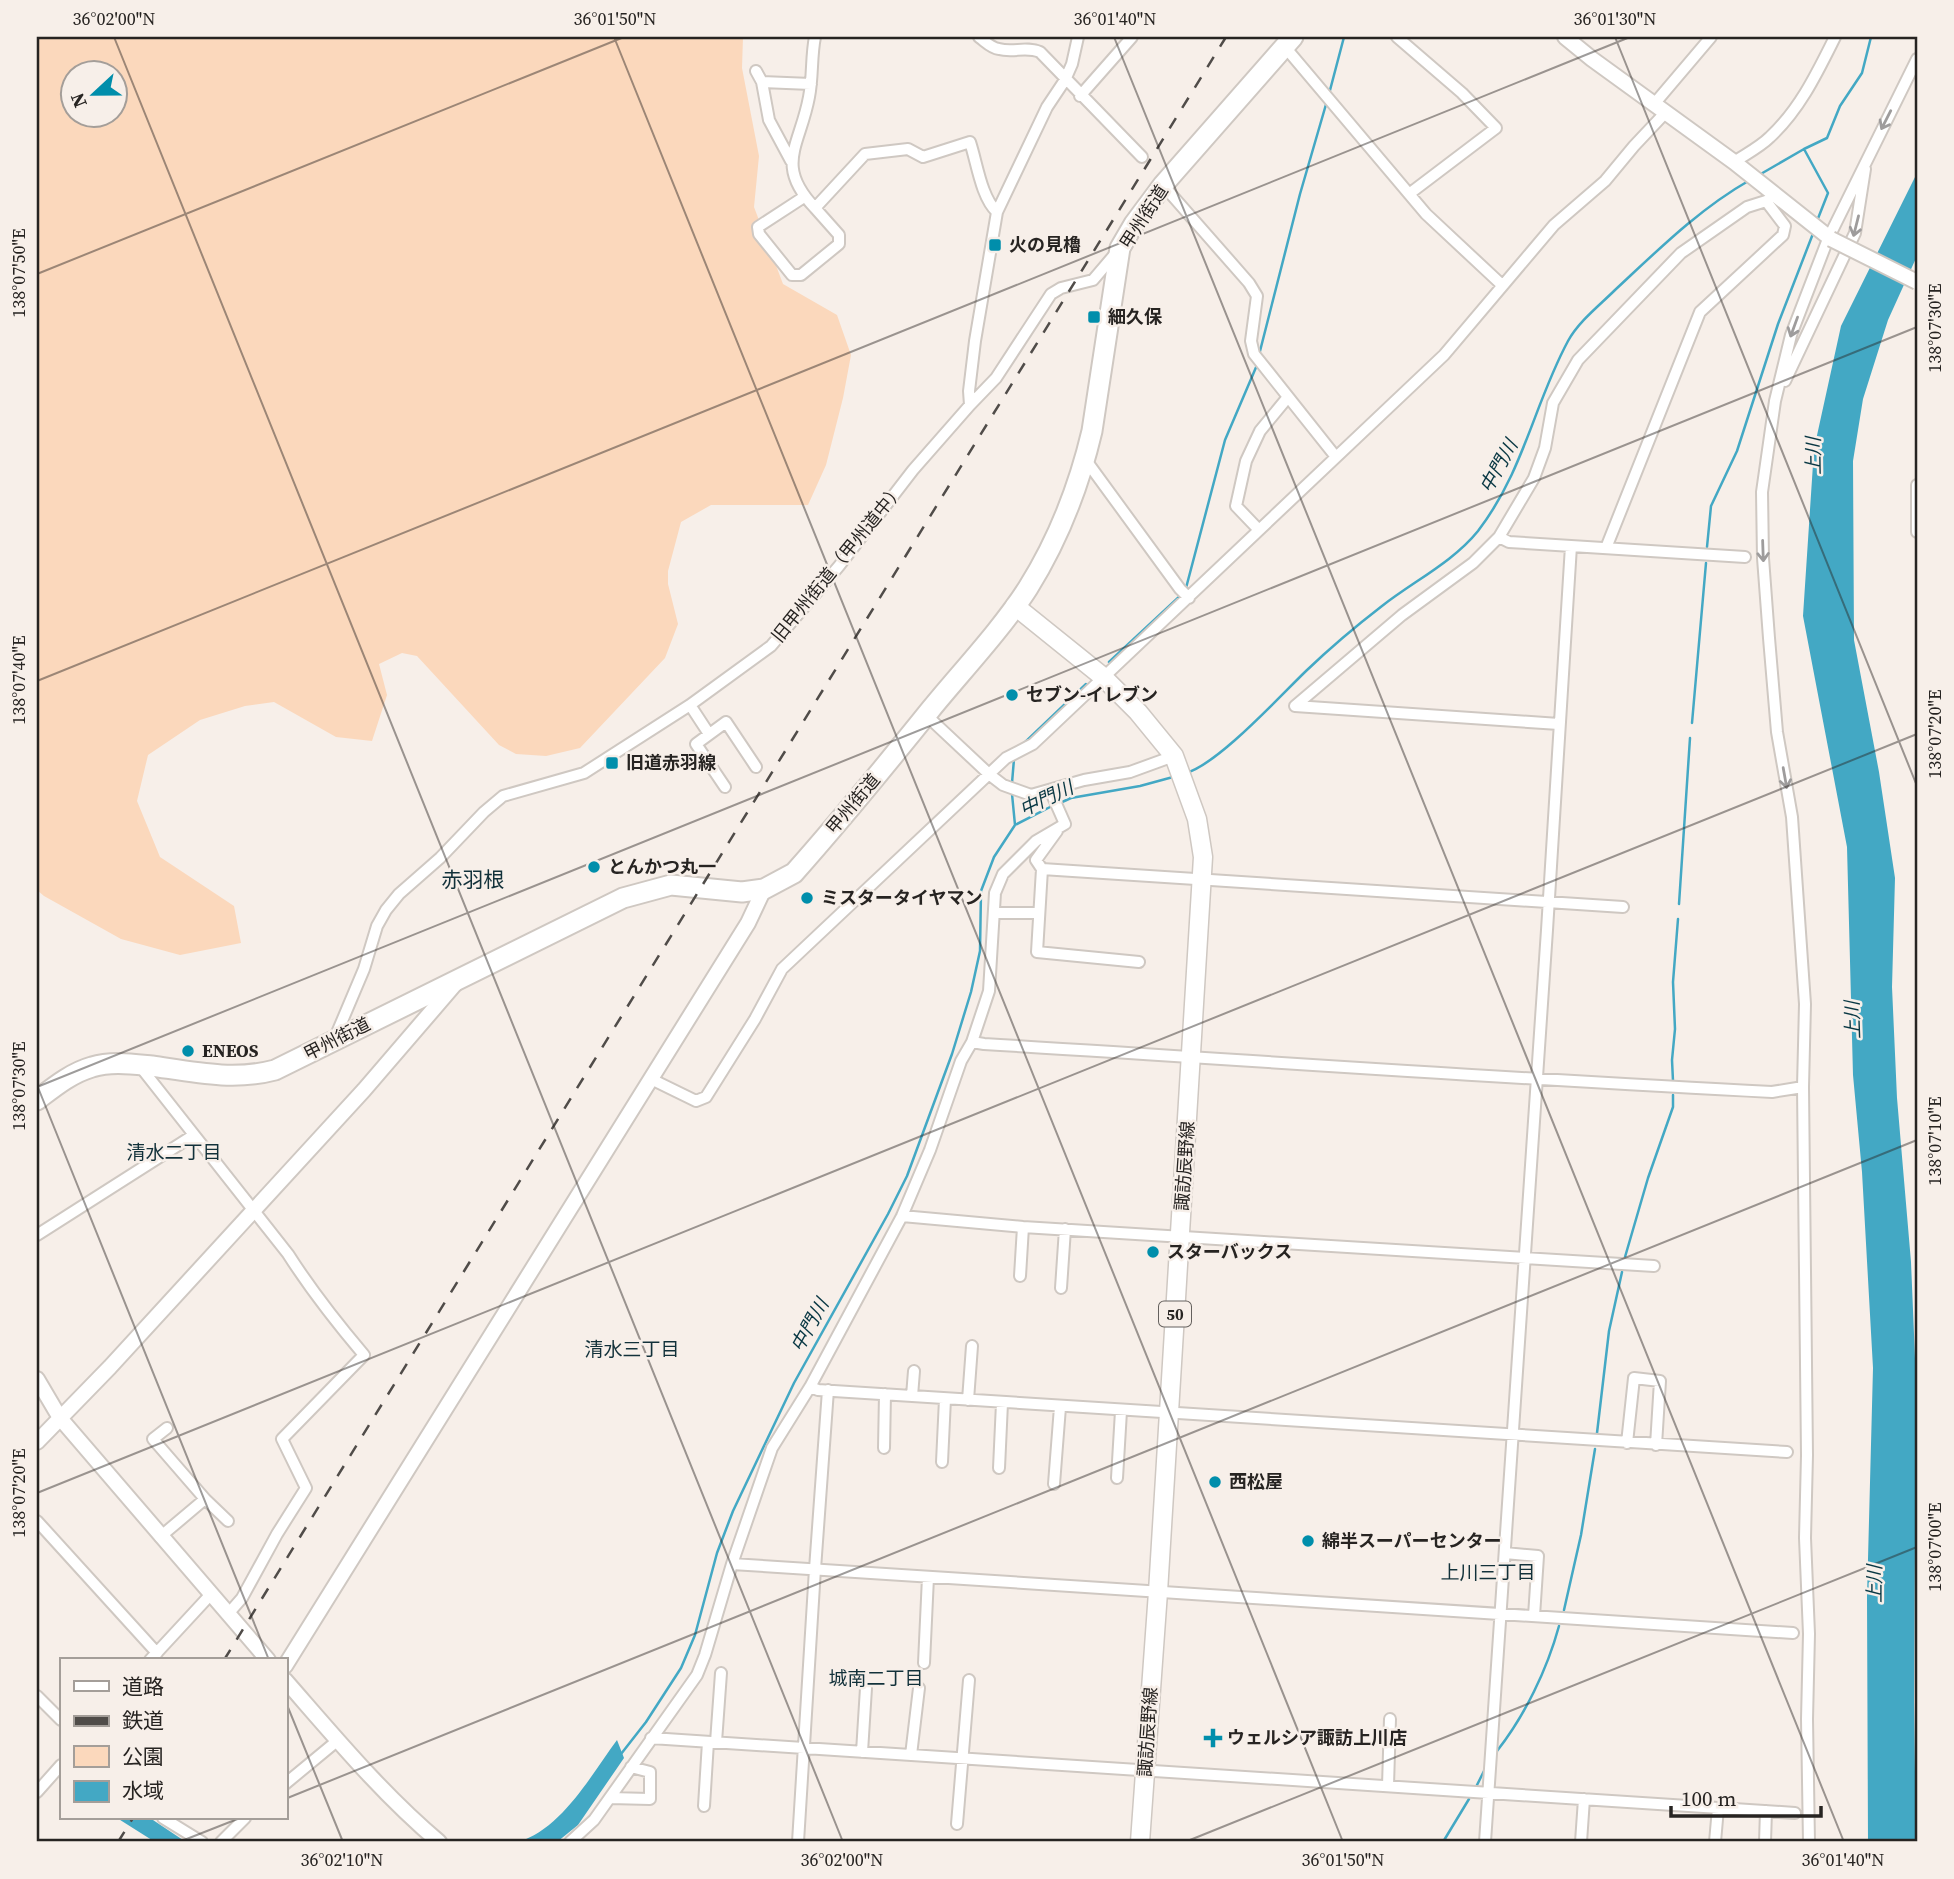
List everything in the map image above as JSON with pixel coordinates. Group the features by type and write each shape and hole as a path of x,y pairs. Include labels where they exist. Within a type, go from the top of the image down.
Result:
{"highway":[{"name":"甲州街道","path":"37,1100 61,1082 91,1067 107,1063 233,1077 254,1076 275,1070 623,898 671,885 742,892 764,889 793,873 1028,588 1060,528 1086,459 1120,248 1163,185 1289,42"}],"main road":[{"name":"諏訪辰野線","path":"1015,606 1102,676 1138,712 1174,758 1197,819 1203,858 1140,1842"}],"street":[{"path":"791,161 805,117 816,37"},
{"path":"979,37 992,47 1002,50 1032,49 1040,52 1142,157"},
{"path":"970,405 968,391 997,212 1047,107 1065,80 1078,37"},
{"path":"1080,96 1132,37"},
{"path":"1397,37 1462,93 1496,128 1409,194"},
{"path":"1565,37 1737,165 1771,197 1822,233 1917,282"},
{"path":"651,1079 696,1101 706,1097 755,1019 782,969 1006,758 1033,744 1185,594 1259,530 1444,355 1554,225 1605,181 1634,146 1711,37"},
{"path":"1737,165 1769,139 1798,106 1835,37"},
{"path":"1289,42 1323,92 1426,214 1502,285"},
{"path":"1809,1842 1809,1634 1805,1538 1805,1004 1792,817 1777,732 1763,558 1762,492 1775,401 1791,335 1822,233 1866,159 1917,59"},
{"path":"756,71 762,82 769,120 791,161 795,182 804,197 839,236 839,244 801,275 792,275 758,234 758,227 804,197"},
{"path":"762,82 811,84"},
{"path":"815,208 865,154 908,149 923,157 970,142 985,190 997,212"},
{"path":"1775,401 1855,233 1866,159"},
{"path":"1163,185 1249,283 1257,296 1251,341 1254,354 1336,457"},
{"path":"1559,724 1294,706 1392,623 1473,563 1499,537 1534,478 1545,449 1553,403 1578,360 1681,253 1747,207 1771,197"},
{"path":"1606,548 1700,312 1783,234 1786,226 1771,197"},
{"name":"旧甲州街道（甲州道中）","path":"333,1040 364,969 377,926 399,894 503,796 584,774 690,705 771,646 839,566 913,470 996,378 1051,294 1061,288 1093,280 1120,248"},
{"path":"1259,530 1236,506 1246,461 1261,431 1288,397"},
{"path":"1086,459 1185,594"},
{"path":"1917,485 1917,532"},
{"path":"1499,537 1510,542 1745,557"},
{"path":"1485,1842 1571,546"},
{"path":"690,705 709,734"},
{"path":"926,715 990,775 1006,786 1031,795 1051,792 1084,780 1130,772 1174,758"},
{"path":"725,788 696,744 726,722 756,767"},
{"path":"1051,792 1060,823 1057,832 1037,860 1042,869 1037,952 1139,961"},
{"path":"570,1842 594,1820 697,1675 772,1448 810,1387 902,1216 930,1150 961,1061 972,1042 989,991 995,893 1003,874 1036,841 1060,823"},
{"path":"1042,869 1623,907"},
{"path":"287,1663 748,923 764,889"},
{"path":"995,913 1039,913"},
{"path":"37,1442 389,1061 440,1005 460,978"},
{"path":"972,1042 1535,1080 1772,1093 1803,1087"},
{"path":"139,1065 288,1254 335,1321 364,1354 282,1439 306,1488 242,1598 228,1614"},
{"path":"37,1235 194,1135"},
{"path":"902,1216 1023,1227 1654,1266"},
{"path":"1020,1276 1023,1227"},
{"path":"1061,1288 1065,1229"},
{"path":"968,1401 972,1346"},
{"path":"912,1396 914,1371"},
{"path":"1628,1443 1634,1378 1660,1381 1656,1445"},
{"path":"37,1379 60,1418 266,1658"},
{"path":"810,1387 828,1391 968,1401 1787,1452"},
{"path":"798,1842 828,1391"},
{"path":"884,1448 886,1395"},
{"path":"942,1462 945,1399"},
{"path":"999,1468 1002,1403"},
{"path":"1054,1484 1060,1407"},
{"path":"1117,1478 1121,1411"},
{"path":"167,1428 153,1440 228,1521"},
{"path":"160,1537 205,1499"},
{"path":"37,1521 153,1656 212,1593"},
{"path":"1505,1553 1538,1556 1534,1616"},
{"path":"732,1564 1793,1633"},
{"path":"924,1662 928,1577"},
{"path":"704,1806 721,1673"},
{"path":"957,1824 969,1680"},
{"path":"287,1682 337,1741 434,1841"},
{"path":"862,1752 866,1688"},
{"path":"911,1755 919,1688"},
{"path":"37,1696 60,1719"},
{"path":"1388,1786 1390,1719"},
{"path":"651,1738 1795,1813"},
{"path":"287,1782 337,1741"},
{"path":"40,1787 60,1766"},
{"path":"610,1798 650,1799 650,1772 631,1767"},
{"path":"1581,1842 1584,1799"},
{"path":"1715,1842 1718,1808"},
{"path":"1765,1842 1766,1811"},
{"path":"166,1820 202,1842"},
{"path":"221,1842 243,1820"}],"green space":[{"path":"37,37 743,37 742,68 759,156 754,207 783,284 837,315 851,355 826,465 808,505 711,505 681,522 668,571 668,584 678,624 665,658 580,748 546,756 516,754 499,745 417,656 402,653 379,664 387,695 372,741 336,737 274,702 245,706 200,720 148,755 137,801 160,857 234,906 241,943 180,955 121,939 37,890"}],"water":[{"name":"上川","path":"1917,173 1917,256 1888,320 1863,399 1853,461 1854,640 1879,772 1895,878 1892,987 1897,1098 1911,1262 1916,1382 1916,1842 1868,1842 1867,1597 1873,1368 1862,1172 1853,1075 1847,847 1803,616 1814,449 1841,326"},
{"path":"617,1740 624,1758 578,1825 557,1842 518,1842 548,1826 562,1813"},
{"path":"120,1820 153,1820 186,1842 155,1842"}],"waterway":[{"path":"1329,94 1344,37"},
{"name":"中門川","path":"1759,175 1827,138 1840,106 1862,73 1871,37"},
{"path":"1259,355 1327,101"},
{"path":"1804,149 1828,193 1817,221"},
{"name":"中門川","path":"1186,773 1231,744 1343,637 1468,542 1494,508 1507,485 1556,365 1578,327 1596,307 1680,231 1713,204 1750,180"},
{"path":"1707,547 1711,506 1737,451 1778,324 1814,231"},
{"path":"1186,588 1225,440 1257,365"},
{"path":"1692,723 1706,563"},
{"path":"1109,662 1180,596"},
{"path":"1020,747 1086,684"},
{"path":"1679,904 1690,738"},
{"path":"1012,783 1014,759"},
{"name":"中門川","path":"1060,803 1071,798 1140,786 1173,777"},
{"path":"1012,794 1015,825"},
{"name":"中門川","path":"621,1754 646,1722 681,1668 695,1635 717,1553 733,1511 794,1383 907,1176 952,1054 971,992 980,951 981,891 994,857 1015,825 1054,805"},
{"path":"1673,1081 1673,982 1678,919"},
{"path":"1625,1257 1648,1178 1673,1107 1673,1095"},
{"path":"1597,1433 1609,1331 1622,1272"},
{"path":"1564,1610 1581,1535 1595,1449"},
{"path":"1497,1751 1534,1692 1559,1626"},
{"path":"1476,1787 1485,1769"},
{"path":"1443,1842 1469,1799"}],"railway":[{"path":"225,1658 1226,37"},
{"path":"118,1842 132,1820"}],"place":[{"name":"火の見櫓","path":"995,245"},
{"name":"細久保","path":"1094,317"},
{"name":"セブン-イレブン","path":"1012,695"},
{"name":"旧道赤羽線","path":"612,763"},
{"name":"とんかつ丸一","path":"594,867"},
{"name":"ミスタータイヤマン","path":"807,898"},
{"name":"ENEOS","path":"188,1051"},
{"name":"スターバックス","path":"1153,1252"},
{"name":"西松屋","path":"1215,1482"},
{"name":"綿半スーパーセンター","path":"1308,1541"},
{"name":"ウェルシア諏訪上川店","path":"1213,1738"}],"district":[{"name":"赤羽根","path":"473,880"},
{"name":"清水二丁目","path":"174,1152"},
{"name":"清水三丁目","path":"632,1349"},
{"name":"上川三丁目","path":"1488,1572"},
{"name":"城南二丁目","path":"876,1678"}]}
